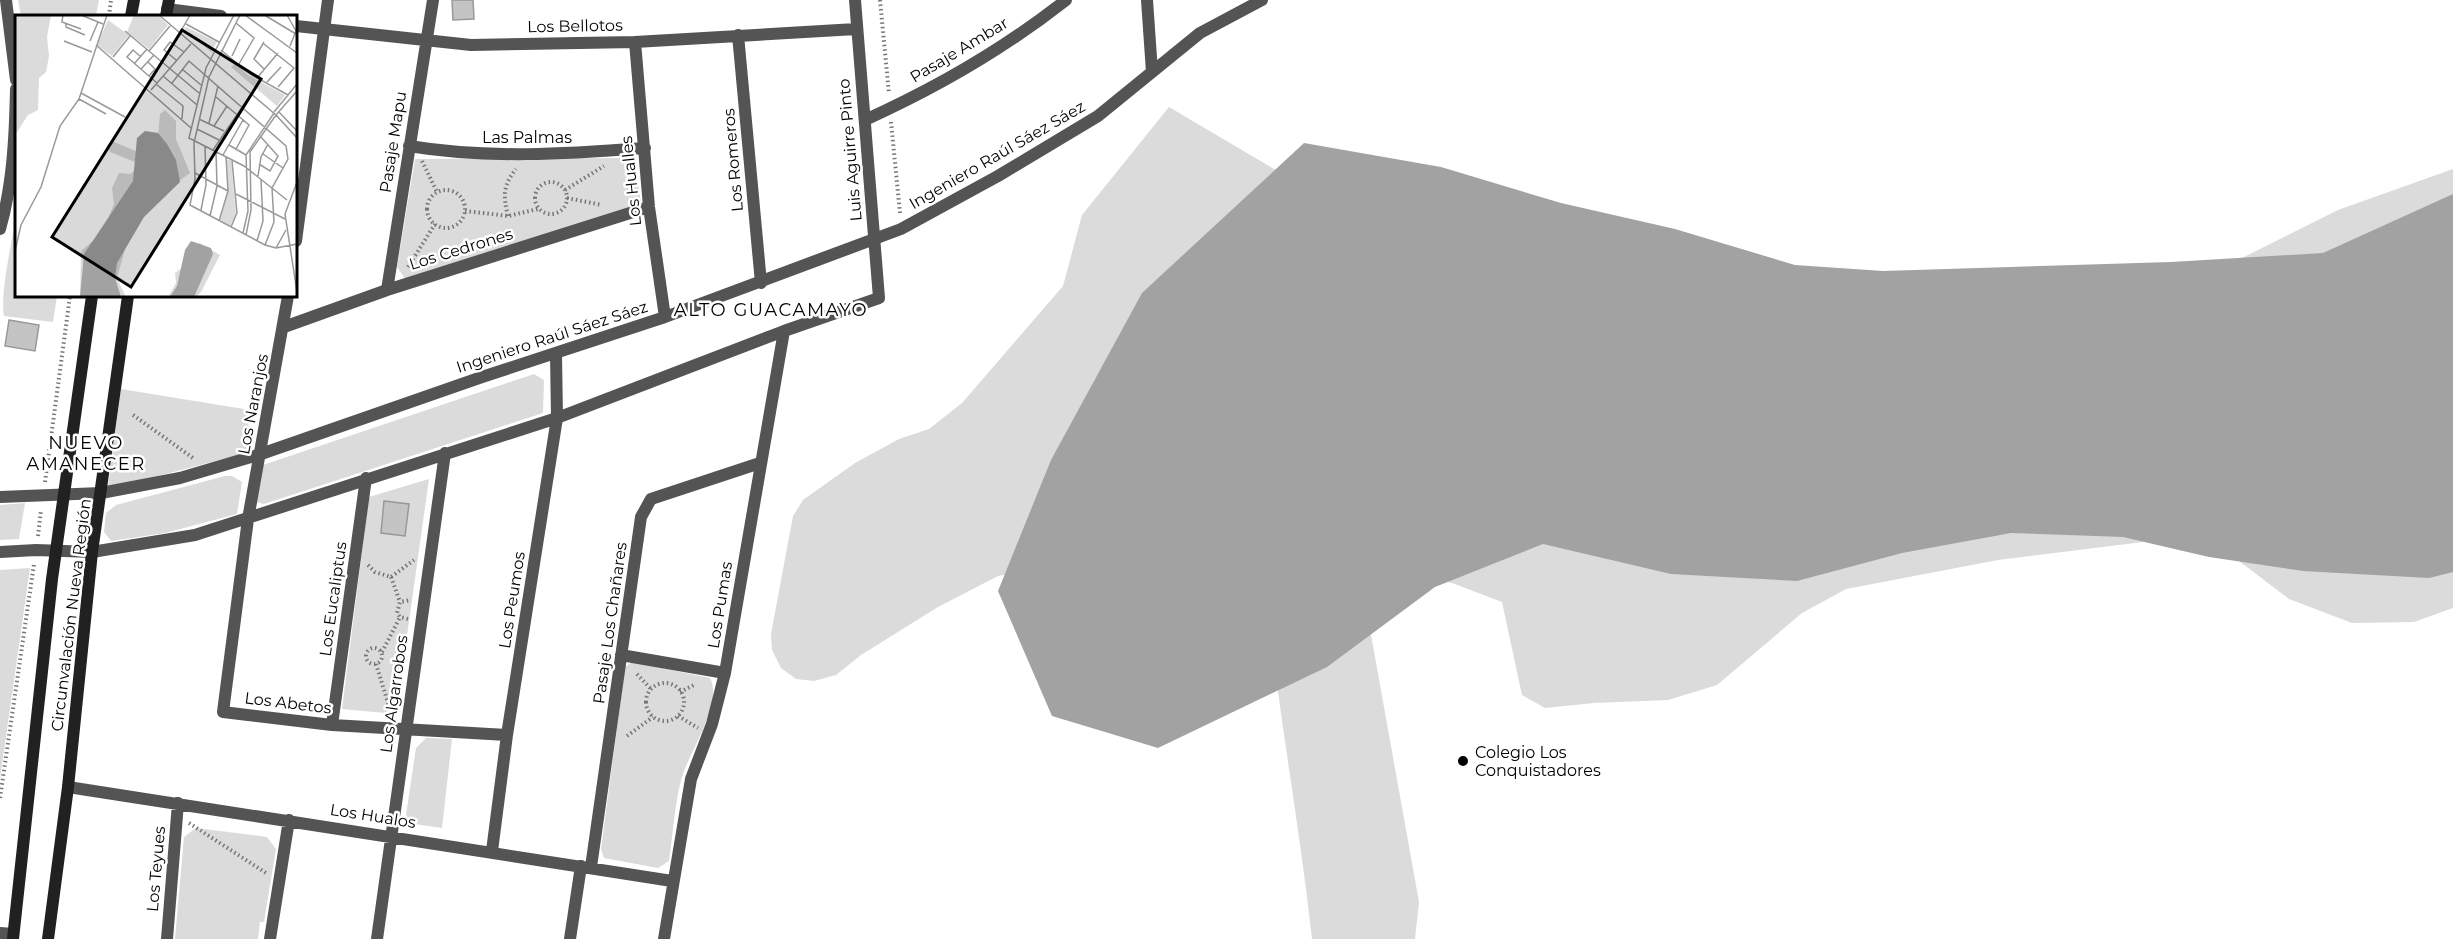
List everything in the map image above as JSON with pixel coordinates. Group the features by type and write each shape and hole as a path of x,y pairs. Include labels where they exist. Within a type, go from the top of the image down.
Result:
{"main road":[{"path":"131,15 134,0"},
{"name":"Circunvalación Nueva Región","path":"13,937 56,550 92,297"},
{"name":"Circunvalación Nueva Región","path":"48,939 68,787 92,552 128,297"}],"street":[{"path":"6,0 6,41 15,76"},
{"path":"297,233 328,0"},
{"name":"Pasaje Mapu","path":"391,289 433,0"},
{"name":"Pasaje Ambar","path":"865,120 932,87 973,63 1066,0"},
{"path":"1147,0 1152,72"},
{"name":"Ingeniero Raúl Sáez Sáez","path":"0,497 102,493 180,478 261,454 760,283 901,229 998,176 1098,116 1200,33 1262,0"},
{"name":"Luis Aguirre Pinto","path":"784,331 879,298 856,29 856,1"},
{"path":"167,8 214,15"},
{"name":"Los Bellotos","path":"297,26 471,45 635,42 856,29"},
{"name":"Los Romeros","path":"738,35 760,283"},
{"name":"Los Hualles","path":"635,42 649,207 665,316"},
{"path":"0,229 8,203 15,133"},
{"name":"Las Palmas","path":"412,147 454,153 529,154 572,154 645,148"},
{"name":"Los Cedrones","path":"284,327 391,289 649,207"},
{"name":"Los Naranjos","path":"248,519 288,297"},
{"path":"0,552 56,550 92,552 195,535 557,418 784,331"},
{"name":"Los Pumas","path":"664,939 690,779 712,724 726,674 784,331"},
{"name":"Los Peumos","path":"492,851 507,735 557,418 556,354"},
{"name":"Los Algarrobos","path":"377,939 445,453"},
{"name":"Pasaje Los Chañares","path":"570,939 586,867 642,517 651,499 760,463"},
{"name":"Los Eucaliptus","path":"332,725 366,478"},
{"name":"Los Abetos","path":"248,519 223,712 332,725 507,735"},
{"path":"621,655 726,674"},
{"name":"Los Hualos","path":"68,787 178,808 289,820 672,881"},
{"name":"Los Teyues","path":"166,939 178,808"},
{"path":"270,939 289,820"},
{"path":"0,933 13,937"}],"path":[{"path":"109,15 111,0"},
{"path":"412,147 437,192"},
{"path":"565,190 608,164 623,150"},
{"path":"508,216 503,197 507,180 529,154"},
{"path":"465,211 508,216 538,209 548,214 559,213 566,204 565,190 555,182 540,185 535,194 538,209"},
{"path":"450,190 456,192 464,202 465,211 462,220 452,227 440,227 431,220 429,201 437,192 450,190"},
{"path":"391,289 435,224"},
{"path":"133,415 198,462"},
{"path":"356,547 375,572 391,577 431,551"},
{"path":"391,577 400,602"},
{"path":"376,664 382,660 382,652 400,617"},
{"path":"376,664 367,661 366,653 375,648 382,652"},
{"path":"376,664 389,706 406,730"},
{"path":"631,667 651,689"},
{"path":"680,692 704,679"},
{"path":"662,683 680,692 683,707 678,716 665,721 653,717 646,707 647,694 651,689 662,683"},
{"path":"678,716 700,730"},
{"path":"627,736 653,717"},
{"path":"178,808 279,882"}],"shaded area":[{"path":"18,0 99,0 96,15 21,15"},
{"path":"1169,107 1296,182 1808,365 2082,309 2244,257 2338,210 2453,169 2453,608 2414,622 2352,623 2289,599 2239,561 2151,541 1998,560 1846,589 1802,613 1717,685 1668,700 1594,703 1545,708 1522,695 1502,602 1452,583 1421,577 1361,579 1419,902 1415,939 1312,939 1271,637 1045,567 998,576 938,607 861,655 836,675 814,681 796,679 781,668 772,650 771,634 793,516 803,500 855,463 899,439 929,429 962,403 1063,286 1082,215"},
{"path":"1304,143 1441,167 1561,203 1675,229 1795,265 1883,271 2171,262 2323,253 2453,194 2453,572 2429,578 2303,571 2209,557 2123,537 2011,533 1902,553 1797,581 1671,574 1543,544 1435,587 1327,667 1158,748 1052,716 998,591 1051,460 1142,293"},
{"path":"635,158 641,204 406,280 397,267 415,159"},
{"path":"15,225 15,297 57,297 53,322 4,316 9,255"},
{"path":"534,374 544,380 543,413 264,504 256,502 263,465"},
{"path":"121,389 250,410 246,453 143,480 108,486"},
{"path":"232,476 242,482 237,514 165,533 111,541 104,532 106,513 116,505"},
{"path":"429,479 396,714 342,709 369,497"},
{"path":"25,503 19,539 0,540 0,505"},
{"path":"30,568 0,779 0,570"},
{"path":"632,662 710,678 713,688 709,713 680,784 669,861 658,868 604,858 601,849 625,667"},
{"path":"426,738 452,739 442,828 414,824 406,815 416,748"},
{"path":"196,828 267,837 276,849 264,922 260,922 258,939 175,939 184,837"}],"building":[{"path":"452,0 473,0 474,19 453,20"},
{"path":"9,320 39,325 35,351 5,346"},
{"path":"384,501 409,504 405,536 381,533"}],"place":[{"name":"Colegio Los Conquistadores","path":"1463,761"}],"district":[{"name":"ALTO GUACAMAYO","path":"771,310"},
{"name":"NUEVO AMANECER","path":"86,453"}]}
